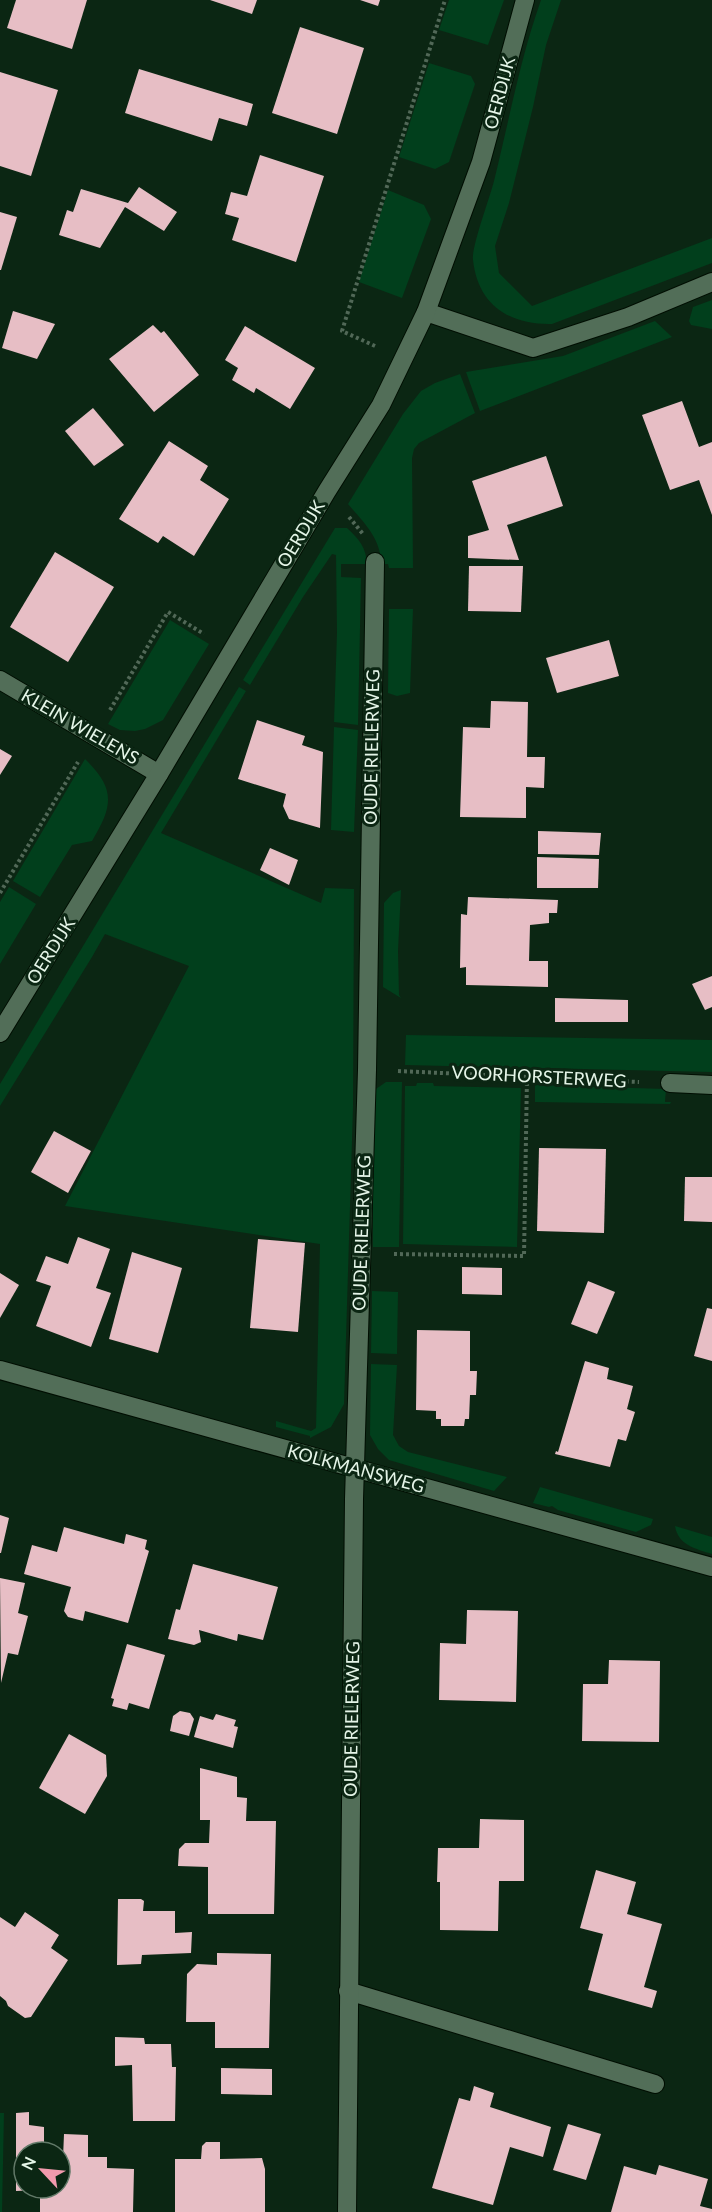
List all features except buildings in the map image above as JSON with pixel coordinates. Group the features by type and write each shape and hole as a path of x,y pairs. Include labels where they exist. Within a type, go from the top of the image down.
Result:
{"street":[{"name":"OERDIJK","path":"0,1033 381,405 426,312 481,162 525,0"},
{"path":"426,312 533,348 628,317 712,282"},
{"name":"OUDE RIELERWEG","path":"346,2212 356,1469 367,1070 375,562"},
{"name":"KLEIN WIELENS","path":"0,680 159,774"},
{"path":"670,1083 712,1085"},
{"name":"KOLKMANSWEG","path":"0,1370 712,1567"},
{"path":"348,1991 655,2084"}],"path":[{"path":"371,357 377,347 342,331 445,0"},
{"path":"327,491 367,538 375,562"},
{"path":"0,893 168,612 204,634"},
{"name":"VOORHORSTERWEG","path":"367,1070 670,1083"},
{"path":"361,1254 524,1256 526,1077"}],"green space":[{"path":"449,0 504,0 488,45 439,30"},
{"path":"541,0 561,0 546,45 509,203 495,246 499,273 532,306 712,238 712,263 552,324 522,321 498,309 481,289 473,260 521,67"},
{"path":"429,63 471,76 475,84 449,162 435,169 399,157"},
{"path":"388,190 424,205 431,219 402,298 359,282"},
{"path":"712,300 712,329 691,325 689,321 693,307"},
{"path":"655,321 672,337 480,411 466,372 563,356"},
{"path":"460,374 475,413 419,443 414,449 412,458 413,568 389,568 388,564 381,564 375,539 348,504 403,414 421,391"},
{"path":"335,528 347,528 351,532 361,544 367,564 341,564 341,577 361,578 358,725 334,722 337,633 336,555 332,554 303,597 250,685 243,680"},
{"path":"389,609 413,609 410,693 397,696 388,693"},
{"path":"170,620 209,644 163,720 135,731 120,730 108,724"},
{"path":"239,687 246,691 161,833 321,903 325,888 354,889 353,1107 344,1404 331,1427 310,1438 310,1436 276,1427 276,1421 311,1431 316,1428 320,1244 65,1206 189,966 105,934 0,1106 0,1084"},
{"path":"334,727 358,730 354,832 331,830"},
{"path":"85,759 102,780 106,789 108,798 104,818 92,841 72,845 40,897 13,881"},
{"path":"9,887 36,904 0,964 0,902"},
{"path":"401,890 398,951 399,995 401,998 383,987 384,903 393,893"},
{"path":"406,1035 712,1040 712,1072 405,1065"},
{"path":"386,1082 402,1082 399,1247 373,1247 373,1091"},
{"path":"417,1083 433,1083 434,1086 521,1088 517,1247 403,1244 405,1086 416,1086"},
{"path":"535,1085 666,1089 665,1102 671,1102 670,1104 535,1102"},
{"path":"372,1291 398,1292 397,1354 371,1353"},
{"path":"371,1364 397,1365 393,1435 399,1446 408,1452 507,1477 494,1491 389,1460 378,1449 370,1435"},
{"path":"540,1487 653,1519 651,1525 636,1532 558,1510 552,1506 533,1503"},
{"path":"675,1526 712,1537 712,1554 684,1542"},
{"path":"0,2113 4,2113 2,2212 0,2212"}]}
